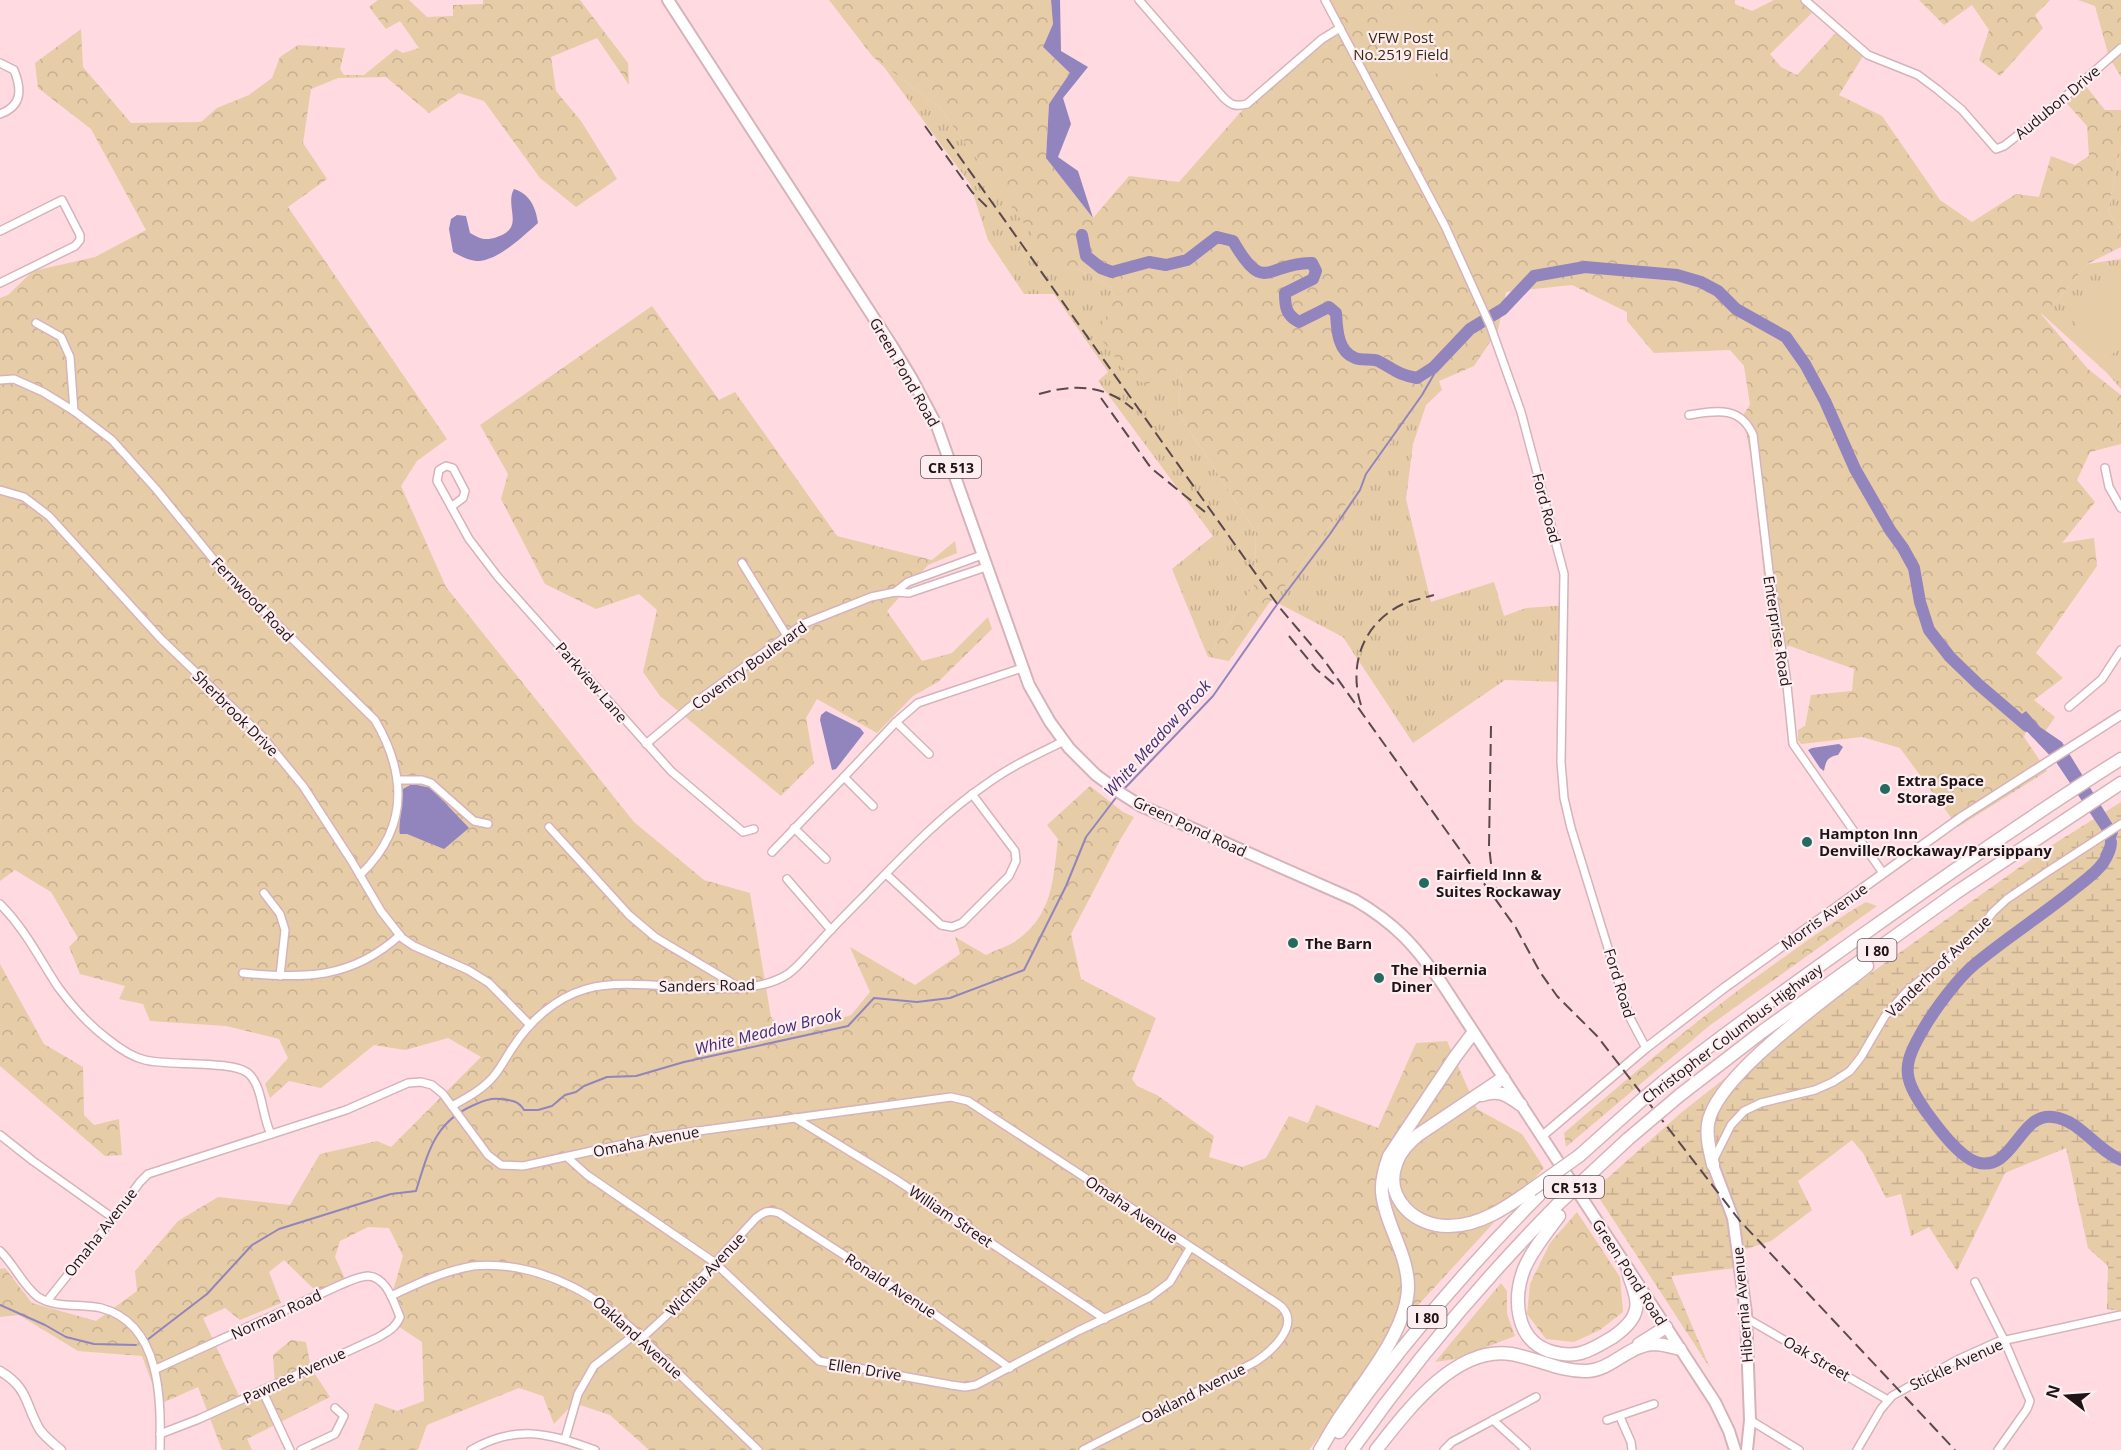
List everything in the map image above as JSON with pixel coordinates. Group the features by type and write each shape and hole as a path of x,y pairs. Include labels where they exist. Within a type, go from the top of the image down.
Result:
{"highway":[{"name":"Christopher Columbus Highway","path":"1535,1192 1663,1082 1721,1037 1928,888 2057,799 2121,759"},
{"name":"Christopher Columbus Highway","path":"1558,1210 1610,1156 1680,1095 1763,1031 1957,892 2121,783"},
{"path":"1713,1165 1707,1140 1710,1114 1716,1101 1740,1071 1957,892"},
{"path":"1320,1450 1389,1345 1406,1298 1408,1286 1405,1265 1389,1221 1382,1192 1389,1155 1473,1033"},
{"path":"1503,1078 1418,1135 1402,1150 1395,1166 1396,1194 1402,1206 1414,1217 1448,1226 1474,1222 1535,1192"},
{"path":"1473,1099 1491,1092 1498,1092 1504,1093 1521,1105"},
{"name":"I 80","path":"1327,1450 1379,1377 1432,1311 1535,1192"},
{"path":"1558,1210 1530,1259 1519,1284 1517,1302 1519,1318 1534,1342 1556,1353 1580,1353 1618,1334 1629,1323 1637,1308 1638,1300 1628,1270"},
{"name":"I 80","path":"1352,1450 1394,1391 1491,1274 1558,1210"},
{"path":"1376,1450 1408,1410 1435,1384 1451,1371 1478,1357 1503,1353 1567,1369 1587,1371 1608,1365 1666,1327"},
{"path":"1631,1351 1653,1344 1680,1349"}],"main road":[{"name":"Green Pond Road","path":"668,0 912,379 937,426 1022,668 1037,701 1064,741 1085,765 1128,798 1162,816 1333,890 1380,916 1398,929 1420,953 1715,1402 1735,1450"},
{"name":"Hibernia Avenue","path":"1713,1165 1733,1218 1746,1318 1750,1420 1747,1450"}],"street":[{"path":"1139,0 1223,97 1237,106 1247,104 1322,39 1340,28"},
{"name":"Ford Road","path":"1325,0 1445,226 1490,325 1521,412 1564,574 1561,762 1564,798 1571,828 1624,1000 1630,1018 1646,1048"},
{"name":"Audubon Drive","path":"1805,0 1868,55 1918,75 1962,110 1996,149 2004,146 2050,110 2121,48"},
{"path":"0,114 10,110 16,103 19,93 14,70 1,65"},
{"path":"0,231 62,200 80,235 80,240 75,246 0,283"},
{"path":"36,323 61,337 70,357 74,411"},
{"name":"Fernwood Road","path":"0,380 14,379 43,392 74,411 112,440 126,453 223,571 375,720 386,740 396,768 398,800 393,828 376,860 360,875"},
{"name":"Enterprise Road","path":"1689,415 1730,413 1741,418 1753,435 1793,744 1883,873"},
{"name":"Parkview Lane","path":"452,507 463,498 465,491 453,468 446,466 439,470 437,481 470,539 498,577 671,771 743,832 754,829"},
{"path":"2105,468 2109,487 2121,508"},
{"name":"Sherbrook Drive","path":"0,490 24,497 50,516 161,639 261,735 303,786 381,911 400,935 414,946 468,970 489,983 530,1025"},
{"name":"Coventry Boulevard","path":"895,592 908,582 982,555"},
{"path":"742,563 787,636"},
{"name":"Coventry Boulevard","path":"646,744 697,701 803,624 871,597 895,592 909,593 986,567"},
{"path":"2069,707 2102,679 2121,650"},
{"path":"772,852 896,722 918,703 1022,668"},
{"name":"Morris Avenue","path":"1541,1137 1646,1048 1724,988 1963,816 2121,715"},
{"path":"896,722 929,754"},
{"name":"Sanders Road","path":"453,1107 491,1079 536,1018 559,1000 587,988 620,985 739,987 757,985 786,975 802,962 936,824 989,781 1064,741"},
{"path":"844,777 873,806"},
{"path":"397,780 422,780 432,783 474,820 488,824"},
{"path":"886,874 941,925 952,927 962,924 1009,876 1016,861 1016,850 972,794"},
{"name":"Vanderhoof Avenue","path":"1713,1165 1726,1133 1744,1111 1761,1102 1815,1090 1850,1071 1885,1016 1906,992 1954,953 2007,899 2119,825"},
{"path":"549,827 629,915 655,937 739,987"},
{"path":"794,828 826,859"},
{"path":"787,879 831,930"},
{"path":"264,893 280,914 285,930 280,976"},
{"path":"0,904 17,922 60,988 99,1032 118,1047 147,1061 218,1065 243,1070 250,1074 259,1093 271,1134"},
{"path":"243,973 312,976 336,971 361,963 385,949 400,935"},
{"name":"Omaha Avenue","path":"47,1301 148,1174 346,1110 408,1083 421,1082 443,1094 488,1155 501,1165 523,1166 661,1136 941,1097 958,1098 968,1101 1286,1309 1288,1320"},
{"name":"William Street","path":"794,1117 895,1179 1105,1319"},
{"path":"0,1135 113,1218"},
{"name":"Ellen Drive","path":"567,1157 587,1174 714,1262 819,1361 965,1387 976,1385 1078,1331 1150,1297 1170,1282 1190,1248"},
{"name":"Wichita Avenue","path":"565,1439 572,1412 585,1380 594,1366 667,1315 756,1218 767,1211"},
{"name":"Ronald Avenue","path":"767,1211 779,1213 926,1308 1010,1368"},
{"path":"0,1251 31,1290 47,1301 102,1308 129,1323 137,1332 156,1370 159,1388 160,1450"},
{"name":"Oakland Avenue","path":"392,1296 443,1274 474,1266 515,1268 551,1277 589,1294 639,1335 758,1450"},
{"name":"Norman Road","path":"156,1370 362,1277 371,1276 382,1282 392,1296"},
{"path":"1975,1282 2004,1340 2030,1401 2027,1409 1998,1450"},
{"name":"Pawnee Avenue","path":"160,1434 199,1419 391,1330 400,1317 392,1296"},
{"name":"Stickle Avenue","path":"1857,1450 1888,1400 1948,1365 2004,1340 2121,1316"},
{"name":"Oak Street","path":"1746,1318 1888,1400"},
{"name":"Oakland Avenue","path":"1083,1450 1271,1352 1280,1340 1288,1320"},
{"path":"0,1371 18,1384 30,1404 41,1431 62,1450"},
{"path":"262,1390 290,1450"},
{"path":"1444,1450 1452,1442 1536,1397"},
{"path":"1607,1420 1654,1404"},
{"path":"301,1450 334,1434 344,1416 335,1408"},
{"path":"1620,1417 1632,1450"},
{"path":"1493,1420 1527,1450"},
{"path":"1750,1420 1799,1450"},
{"path":"471,1450 508,1434 520,1433 565,1439 594,1450"}],"green space":[{"path":"378,0 409,0 427,17 453,16 453,5 483,4 483,0 580,0 628,63 629,85 597,38 551,57 556,91 581,121 617,179 576,207 540,178 484,101 459,93 429,113 386,77 338,78 311,89 303,143 327,179 288,207 447,439 417,461 401,486 446,587 634,822 704,880 750,893 771,1017 784,1031 805,1031 851,1015 870,992 850,947 915,985 960,954 955,937 986,955 1016,941 1037,920 1049,896 1058,839 1047,825 1090,786 1123,812 1134,817 1071,934 1081,979 1156,1018 1132,1079 1137,1086 1157,1095 1214,1136 1209,1157 1242,1167 1266,1158 1289,1116 1308,1123 1316,1105 1378,1128 1416,1043 1447,1041 1477,1109 1522,1134 1544,1168 1411,1313 1309,1450 649,1450 610,1415 574,1403 554,1424 543,1396 519,1388 427,1425 418,1450 358,1450 375,1403 397,1411 424,1401 422,1342 398,1326 391,1298 403,1256 389,1228 368,1227 340,1241 335,1257 347,1283 320,1295 284,1260 269,1272 281,1303 240,1320 225,1308 203,1318 240,1398 275,1386 273,1355 291,1340 306,1342 311,1368 330,1397 247,1439 252,1450 222,1450 198,1387 160,1404 142,1356 78,1351 19,1315 0,1317 0,1269 5,1268 32,1303 96,1321 137,1291 135,1271 178,1221 218,1197 290,1205 320,1154 377,1141 391,1147 481,1057 448,1038 405,1050 374,1045 321,1088 289,1081 270,1098 265,1084 288,1058 279,1039 226,1026 150,1021 143,1004 119,999 125,986 80,974 69,947 78,938 51,892 15,870 0,881 0,298 8,295 33,271 95,257 146,230 91,129 38,88 35,63 81,29 83,67 131,123 201,122 217,108 249,95 272,78 280,57 298,45 345,48 340,69 344,75 364,75 396,49 403,53 419,48 400,21 386,29 369,7"},
{"name":"VFW Post No.2519 Field","path":"829,0 1051,0 1053,24 1043,47 1070,73 1049,104 1046,158 1093,218 1129,176 1179,182 1245,107 1341,26 1328,0 1735,0 1735,4 1752,11 1774,0 1809,0 1817,8 1770,54 1781,67 1797,75 1840,28 1868,48 1839,95 1882,116 1940,200 1972,222 2016,194 2039,197 2051,156 2075,165 2089,156 2087,126 2062,98 2081,80 2105,110 2121,110 2121,147 2108,211 2121,230 2121,247 2087,264 2057,301 2041,314 2088,369 2121,395 2121,444 2090,452 2077,480 2095,502 2062,543 2094,538 2097,566 2036,653 2063,678 2034,700 2055,717 2044,733 2029,723 2024,737 2047,771 1958,827 1900,748 1862,737 1801,744 1798,740 1798,730 1805,726 1811,695 1852,691 1854,669 1790,646 1771,648 1754,475 1743,415 1750,405 1744,366 1730,350 1654,353 1627,321 1627,312 1572,285 1506,292 1498,330 1474,366 1439,381 1442,390 1422,400 1289,582 1269,603 1229,661 1208,657 1255,583 1256,532 1178,413 1182,372 1172,366 1147,385 1130,376 1097,334 1115,299 1110,286 1078,269 1060,273 939,107 873,57"},
{"path":"1919,0 2050,0 2035,15 2043,28 2000,76 1979,60 1989,30 1972,5 1944,25"},
{"path":"2078,0 2121,0 2121,77 2109,57 2095,6"},
{"name":"VFW Post No.2519 Field","path":"1408,6 1443,70 1403,91 1368,28"},
{"path":"873,57 939,107 1060,272 1078,269 1110,286 1115,299 1098,335 1182,372 1178,413 1256,532 1255,583 1208,657 1172,569 1213,536 1098,381 1108,372 1054,294 1024,294 988,240 970,184 884,67"},
{"path":"2121,147 2121,230 2108,211"},
{"path":"2121,259 2121,389 2107,373 2041,313 2057,301 2087,264"},
{"path":"2121,275 2121,347 2105,360 2070,317"},
{"path":"652,306 719,400 735,392 837,536 932,560 955,541 957,553 928,565 887,611 922,661 952,653 988,617 992,629 938,682 913,696 877,733 817,699 806,718 814,763 781,796 660,696 643,672 657,610 639,594 596,609 545,584 501,499 508,474 480,425"},
{"path":"1442,390 1426,405 1413,444 1406,499 1431,602 1494,582 1504,616 1526,608 1568,605 1563,682 1505,680 1413,743 1343,637 1272,600 1289,582 1422,400"},
{"path":"2121,802 2121,1311 2107,1309 2108,1266 2088,1248 2066,1148 2005,1173 1957,1271 1929,1227 1911,1236 1901,1194 1886,1198 1863,1153 1852,1140 1798,1181 1812,1210 1771,1241 1740,1251 1743,1267 1671,1276 1710,1368 1594,1190 1682,1112 1743,1064 2041,852"},
{"path":"1866,902 1877,906 1709,1026 1566,1147 1564,1133 1674,1040 1760,974"},
{"path":"0,964 44,1044 83,1067 84,1115 94,1125 119,1119 122,1155 105,1156 0,1066"},
{"path":"1577,1212 1620,1277 1623,1312 1600,1330 1574,1342 1546,1339 1527,1314 1530,1284 1550,1243"},
{"path":"1501,1283 1507,1291 1507,1314 1515,1336 1456,1359 1435,1362"}],"shaded area":[{"path":"1051,0 1060,0 1061,51 1088,67 1063,98 1071,124 1058,157 1078,171 1093,218 1046,158 1049,104 1070,73 1043,47 1053,24"},
{"path":"514,189 524,194 531,202 538,223 501,253 484,260 470,260 453,252 449,229 451,219 457,215 466,216 470,233 477,237 490,239 506,233 512,222 511,202"},
{"path":"826,711 860,728 864,733 836,769 832,770 820,720 821,715"},
{"path":"2026,711 2040,727 2062,742 2118,833 2108,858 2100,855 2106,843 2102,831 2056,762 2015,719"},
{"path":"1839,744 1843,747 1838,755 1828,760 1824,771 1808,750 1812,748"},
{"path":"412,784 431,788 469,828 444,849 407,834 400,834 403,789"}],"waterway":[{"path":"1082,235 1086,256 1101,268 1112,272 1149,262 1166,265 1187,260 1217,237 1233,241 1244,258 1260,272 1268,273 1297,264 1312,263 1316,271 1313,279 1285,293 1286,306 1291,316 1299,322 1329,307 1336,313 1341,345 1349,355 1358,359 1378,361 1401,373 1417,378 1434,367 1470,329 1503,309 1534,276 1585,267 1677,275 1701,282 1718,291 1736,309 1786,337 1805,364 1825,401 1855,469 1914,568 1920,602 1929,630 1950,657 2027,726"},
{"name":"White Meadow Brook","path":"1124,789 1213,696 1360,490 1366,474 1422,395 1448,350"},
{"name":"White Meadow Brook","path":"147,1340 207,1294 252,1245 279,1229 391,1194 416,1191 424,1164 441,1130 461,1112 477,1104 490,1099 504,1099 517,1103 524,1110 538,1110 552,1106 565,1095 607,1077 636,1076 684,1062 848,1026 874,998 917,1002 950,998 1024,970 1066,886 1086,837 1118,795"},
{"path":"2111,842 2106,858 2093,874 1987,954 1961,977 1924,1028 1912,1051 1908,1069 1917,1098 1930,1116 1955,1147 1976,1162 1989,1163 1999,1159 2032,1124 2041,1118 2053,1117 2063,1119 2080,1129 2121,1160"},
{"name":"White Meadow Brook","path":"0,1305 66,1337 94,1344 136,1345"}],"railway":[{"path":"925,126 972,192 987,207"},
{"path":"947,139 1280,608 1324,660 1516,928 1540,972 1557,996 1597,1036 1740,1221 1955,1450"},
{"path":"1039,394 1064,389 1088,388 1111,395 1133,409"},
{"path":"1101,398 1151,468 1205,512"},
{"path":"1361,705 1356,675 1362,647 1369,634 1389,612 1403,604 1434,595"},
{"path":"1289,636 1316,669 1336,686"},
{"path":"1491,726 1489,846 1493,881 1499,897"}],"place":[{"name":"Extra Space Storage","path":"1885,789"},
{"name":"Hampton Inn Denville/Rockaway/Parsippany","path":"1807,842"},
{"name":"Fairfield Inn & Suites Rockaway","path":"1424,883"},
{"name":"The Barn","path":"1293,943"},
{"name":"The Hibernia Diner","path":"1379,978"}]}
